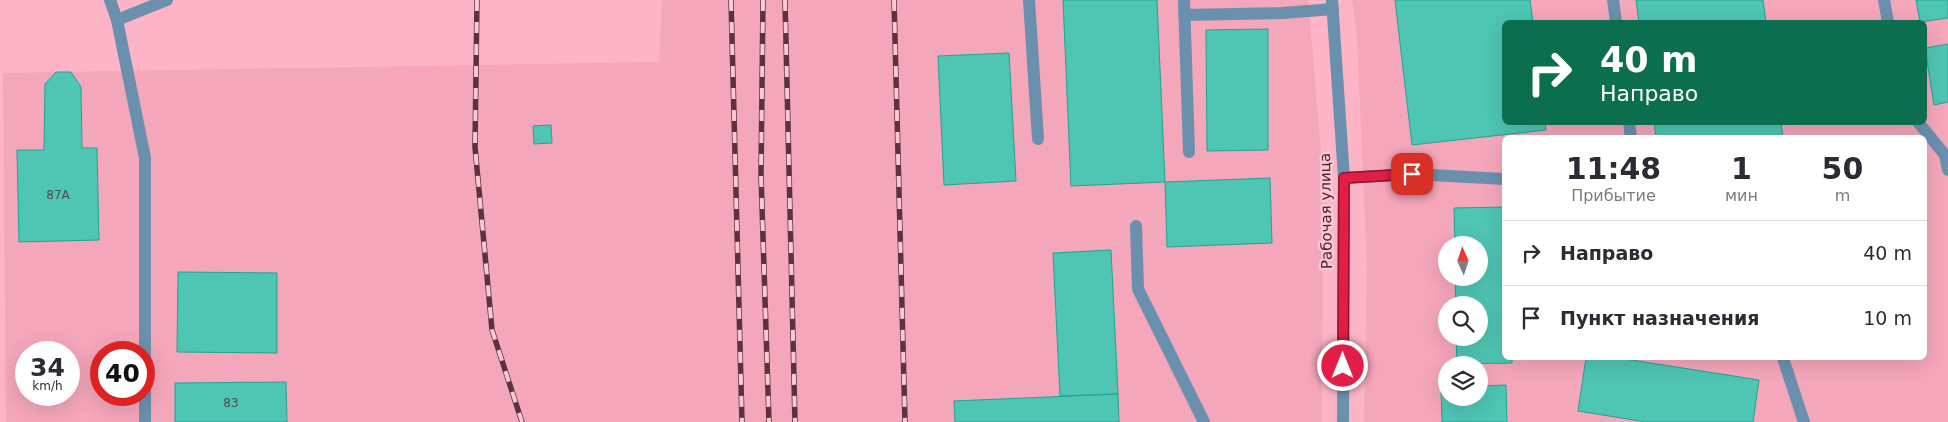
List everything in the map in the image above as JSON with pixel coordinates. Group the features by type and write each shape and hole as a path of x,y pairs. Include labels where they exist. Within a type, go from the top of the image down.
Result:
{"street":[{"path":"110,0 117,20 145,158 145,422"},
{"path":"117,20 168,0"},
{"path":"1029,0 1038,139"},
{"path":"1184,0 1189,152"},
{"path":"1613,0 1616,20"},
{"path":"1884,0 1888,20"},
{"path":"1184,15 1283,13 1333,4"},
{"name":"Рабочая улица","path":"1333,4 1344,178 1343,422"},
{"path":"1921,125 1946,155 1948,170"},
{"path":"1344,178 1412,174 1502,179"},
{"path":"1136,226 1138,289 1204,422"},
{"path":"1784,360 1804,422"}],"shaded area":[{"path":"662,0 1308,0 1323,175 1322,422 6,422 3,73 659,62"},
{"path":"1352,0 1948,0 1948,422 1364,422 1367,267 1357,36"}],"building":[{"path":"1063,0 1157,0 1165,182 1071,186"},
{"path":"1395,0 1530,0 1533,20 1502,20 1502,125 1545,125 1546,130 1412,145"},
{"path":"1636,0 1763,0 1766,20 1639,20"},
{"path":"1916,0 1948,0 1948,18 1927,21 1920,20"},
{"path":"1268,29 1268,150 1207,151 1206,30"},
{"path":"1948,44 1948,102 1934,105 1927,61 1927,48"},
{"path":"1009,53 1016,181 944,185 938,56"},
{"path":"56,72 71,72 81,87 82,148 97,148 99,240 19,242 17,150 44,150 45,84"},
{"path":"551,125 552,143 534,144 533,126"},
{"path":"1654,125 1781,125 1783,135 1656,135"},
{"path":"1270,178 1272,243 1167,247 1165,182"},
{"path":"1502,207 1502,360 1512,360 1512,363 1488,363 1488,356 1457,356 1456,346 1488,346 1488,296 1456,296 1455,286 1488,286 1488,236 1455,236 1454,208"},
{"path":"1111,250 1118,394 1060,396 1053,253"},
{"path":"178,272 277,273 277,353 177,352"},
{"path":"1586,360 1632,360 1759,380 1753,422 1646,422 1578,411"},
{"path":"286,382 287,422 175,422 175,383"},
{"path":"1506,385 1507,422 1442,422 1442,406 1488,406 1488,386"},
{"path":"1118,394 1119,422 955,422 954,401"}],"railway":[{"path":"477,0 475,147 492,330 522,422"},
{"path":"731,0 742,422"},
{"path":"763,0 761,175 769,422"},
{"path":"785,0 795,422"},
{"path":"894,0 905,422"}],"route":[{"path":"1343,366 1344,178 1412,174"}]}
